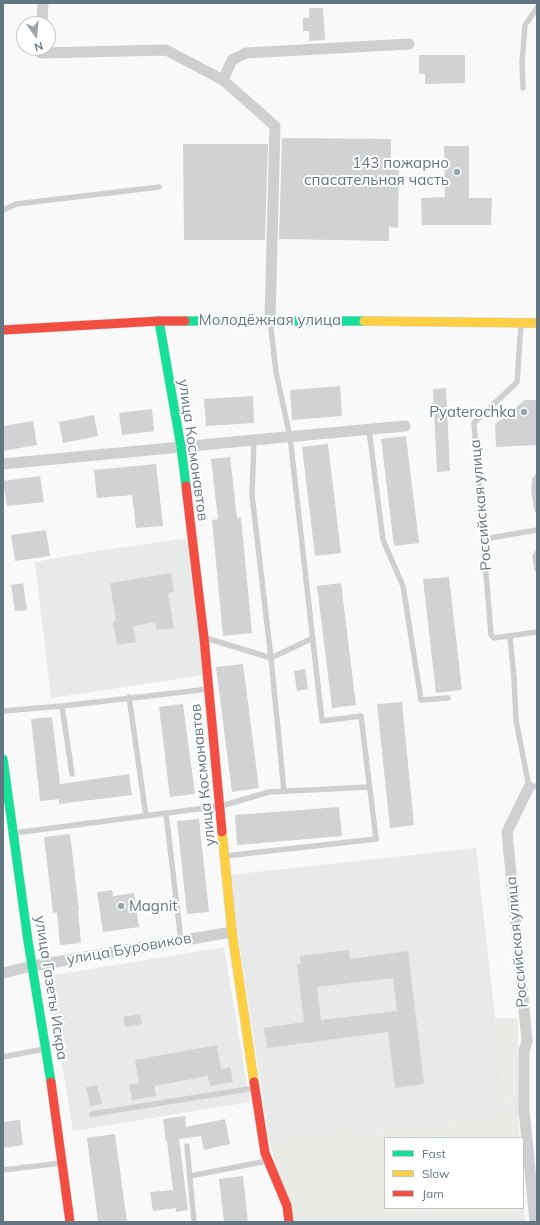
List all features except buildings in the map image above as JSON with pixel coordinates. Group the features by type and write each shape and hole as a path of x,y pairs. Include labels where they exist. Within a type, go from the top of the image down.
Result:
{"street":[{"path":"42,16 43,3"},
{"path":"223,80 232,60 246,53 409,44"},
{"path":"56,53 166,50 223,80 275,126 270,320"},
{"name":"Молодёжная улица","path":"3,330 159,321 536,321"},
{"name":"улица Космонавтов","path":"159,321 181,448 204,638 232,932 265,1153 287,1206 289,1222"},
{"path":"3,464 405,426"},
{"name":"улица Газеты Искра","path":"3,759 32,966 63,1163 70,1222"},
{"name":"Российская улица","path":"533,787 507,832 532,1040 524,1051 524,1110 535,1222"},
{"name":"улица Буровиков","path":"3,973 32,966 232,932"}],"lane":[{"path":"522,88 522,62 525,25 537,8"},
{"path":"3,210 16,204 159,187"},
{"path":"225,856 376,839 361,716 322,721 290,437 276,372 270,320"},
{"name":"Российская улица","path":"521,322 518,382 474,423 491,635 494,638 537,632"},
{"path":"369,430 383,540 403,586 421,700 448,698"},
{"path":"254,440 252,495 271,658 284,791"},
{"path":"537,478 535,479 534,491 537,510"},
{"path":"484,539 537,530"},
{"path":"537,553 535,556 537,569"},
{"path":"510,636 516,720 533,787"},
{"path":"204,638 271,658 313,638"},
{"path":"3,711 62,706 129,697 209,689"},
{"path":"129,697 146,816"},
{"path":"62,706 72,774"},
{"path":"13,833 220,806 269,792 369,787"},
{"path":"166,813 181,941"},
{"path":"3,1057 46,1049"},
{"path":"92,1114 255,1088"},
{"path":"187,1146 194,1222"},
{"path":"190,1176 268,1161"},
{"path":"3,1170 63,1163"}],"shaded area":[{"path":"189,538 205,675 51,698 35,562 84,553"},
{"path":"476,848 506,1115 269,1140 229,875"},
{"path":"224,947 250,1102 73,1131 48,976"},
{"path":"495,1018 518,1018 519,1137 384,1137 384,1209 524,1209 525,1222 291,1222 269,1140 506,1115"}],"traffic: fast":[{"path":"159,321 181,447 186,486"},
{"path":"185,321 364,321"},
{"path":"3,759 28,941 51,1082"}],"traffic: slow":[{"path":"364,321 537,323"},
{"path":"222,832 232,932 254,1082"}],"traffic: jam":[{"path":"3,330 159,321 185,321"},
{"path":"186,486 204,638 222,832"},
{"path":"51,1082 70,1222"},
{"path":"254,1082 265,1153 287,1206 289,1222"}],"place":[{"name":"143 пожарно спасательная часть","path":"457,172"},
{"name":"Pyaterochka","path":"524,412"},
{"name":"Magnit","path":"121,906"}]}
